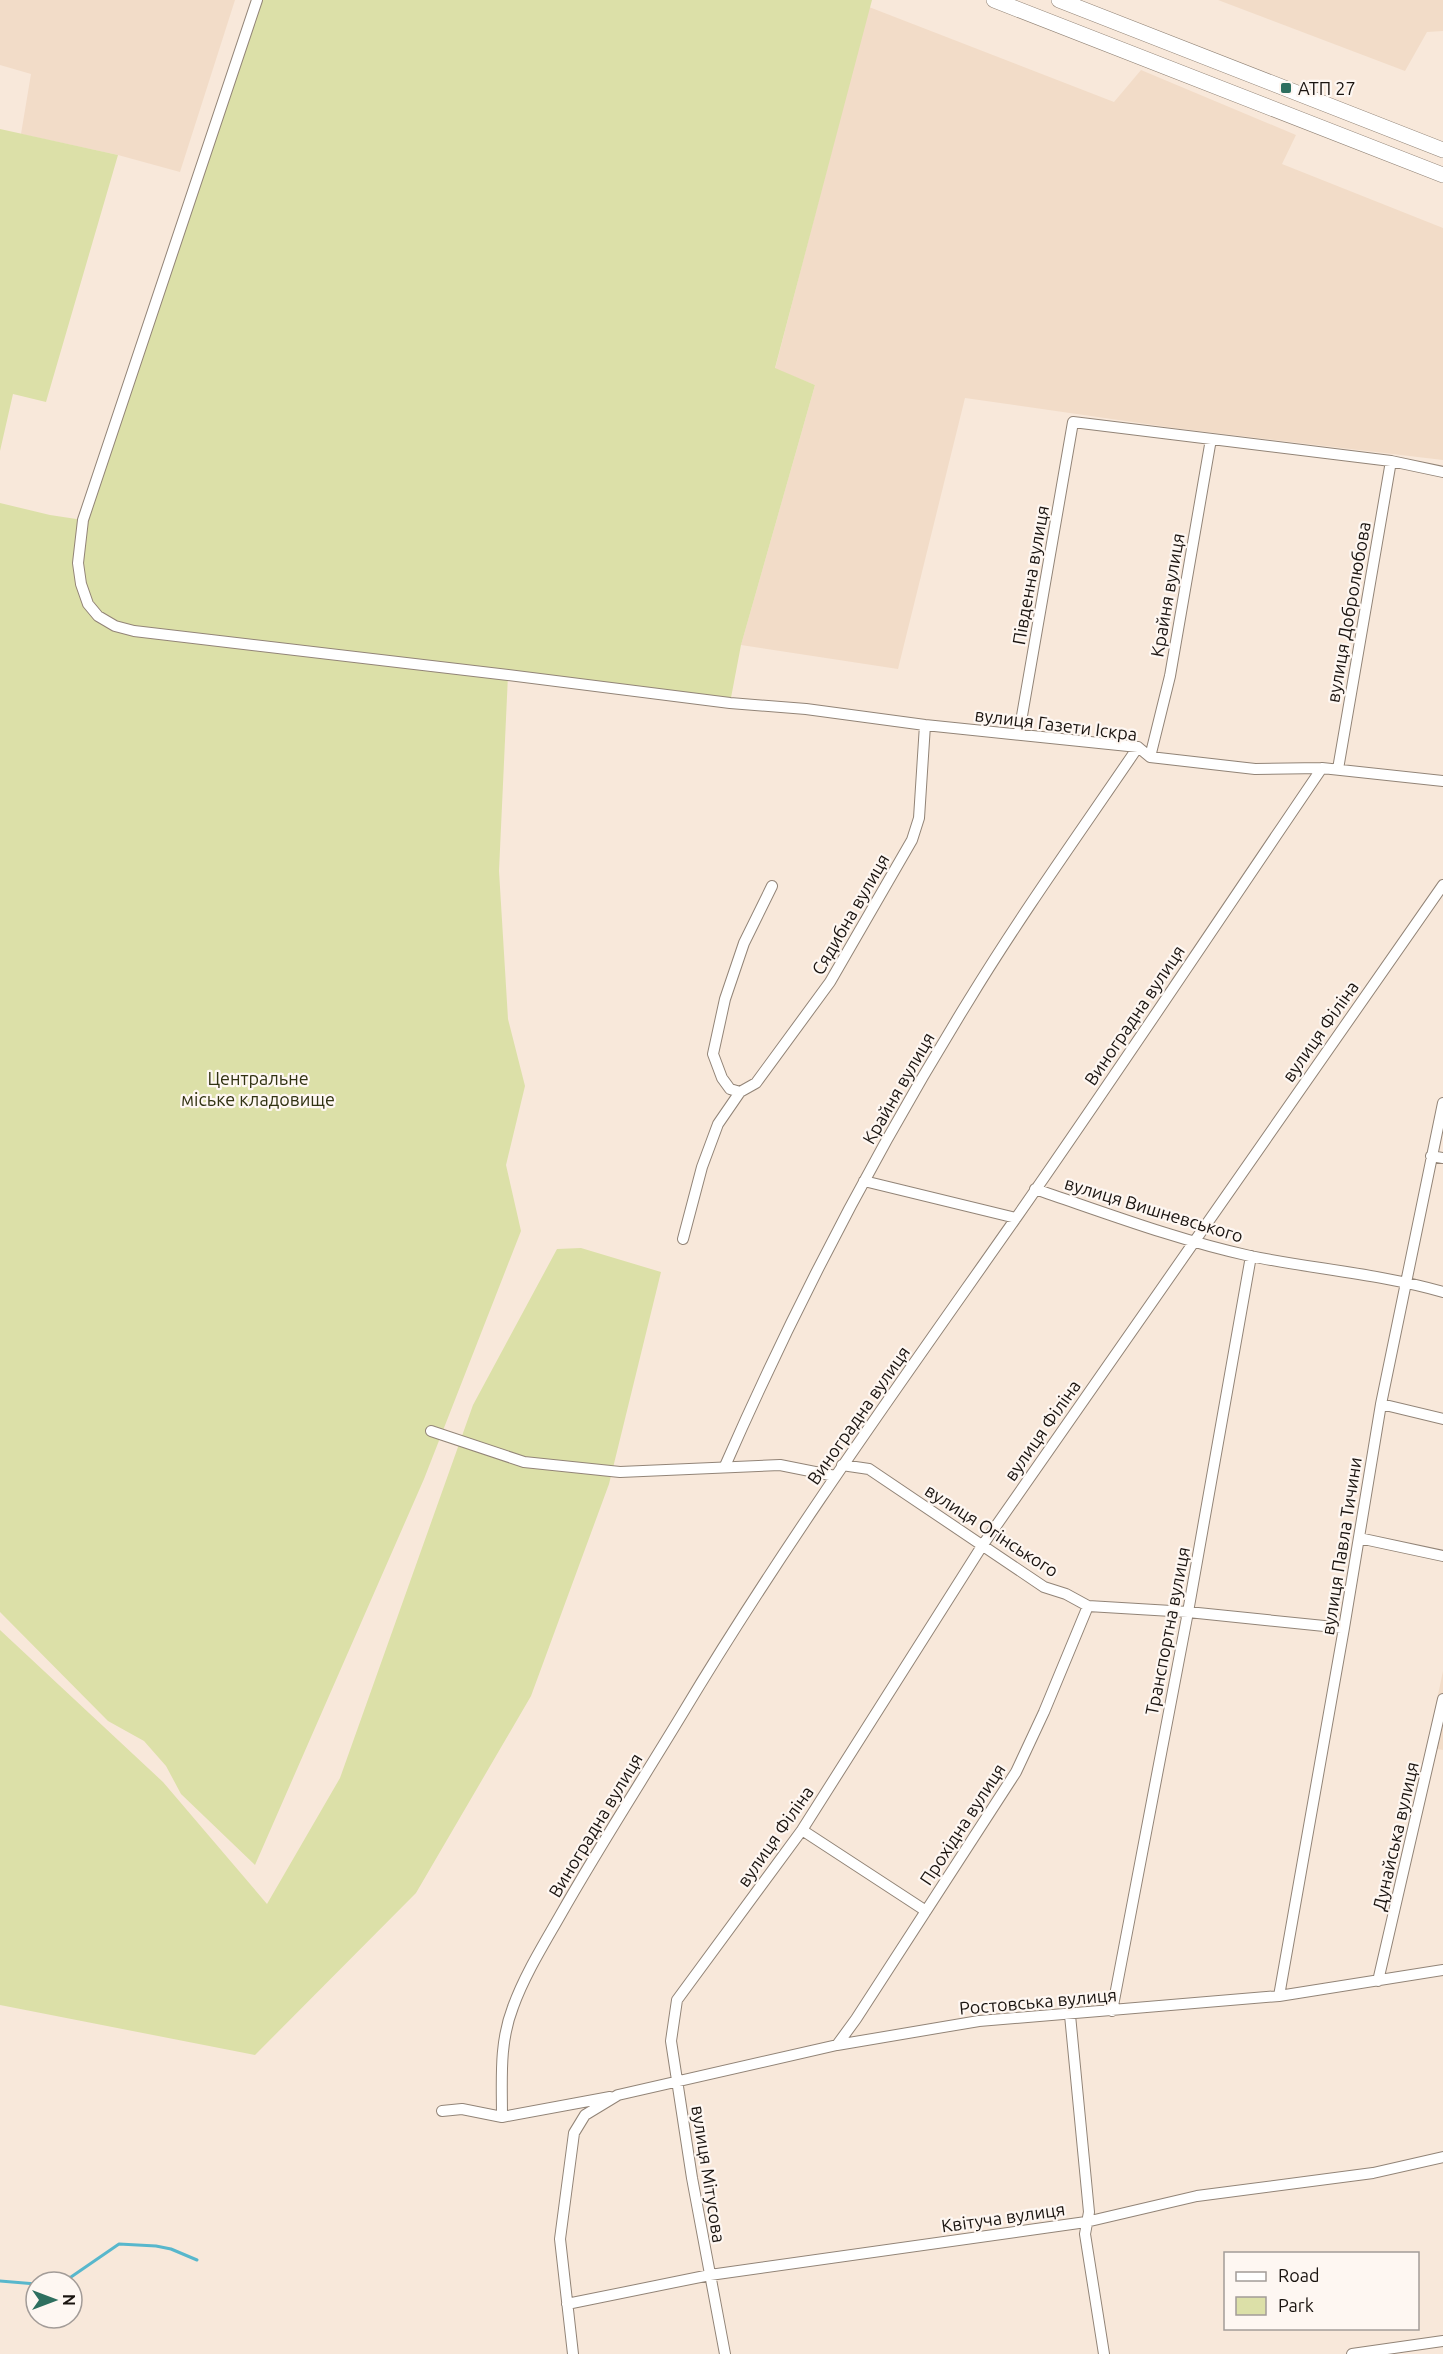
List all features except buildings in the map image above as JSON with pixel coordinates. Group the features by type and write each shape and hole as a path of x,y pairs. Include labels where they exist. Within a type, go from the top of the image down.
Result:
{"main road":[{"path":"994,0 1443,175"},
{"path":"1059,0 1443,150"}],"street":[{"name":"вулиця Газети Іскра","path":"257,0 83,520 78,563 81,584 88,604 98,616 115,626 156,635 730,703 807,709 925,725 1138,747 1150,757 1255,769 1322,768 1443,782"},
{"name":"Південна вулиця","path":"1018,733 1073,422 1211,439"},
{"path":"1211,439 1390,461 1443,472"},
{"name":"Крайня вулиця","path":"1150,757 1170,676 1211,439"},
{"name":"вулиця Добролюбова","path":"1338,770 1390,461"},
{"name":"Сядибна вулиця","path":"683,1239 702,1167 718,1124 740,1092 756,1083 830,982 912,840 919,818 925,725"},
{"name":"Крайня вулиця","path":"725,1466 766,1372 864,1180 969,999 1138,747"},
{"name":"Виноградна вулиця","path":"502,2117 504,2033 514,2004 530,1968 599,1846 632,1797 728,1636 842,1465 1016,1218 1322,768"},
{"path":"740,1092 730,1089 722,1078 713,1054 725,999 744,943 772,886"},
{"name":"вулиця Філіна","path":"678,2000 802,1830 982,1546 1192,1242 1442,889"},
{"name":"вулиця Павла Тичини","path":"1279,1996 1381,1404 1443,1103"},
{"path":"1431,1156 1443,1158"},
{"path":"864,1180 1016,1218"},
{"name":"вулиця Вишневського","path":"1035,1190 1192,1242 1251,1256 1406,1281 1443,1292"},
{"name":"Транспортна вулиця","path":"1112,2011 1188,1612 1251,1256"},
{"path":"1381,1404 1443,1419"},
{"path":"431,1431 524,1462 620,1472 780,1465 835,1476"},
{"name":"вулиця Огінського","path":"842,1465 869,1469 1044,1587 1066,1594 1088,1606 1188,1612 1344,1628"},
{"path":"1359,1538 1443,1556"},
{"name":"Прохідна вулиця","path":"837,2045 1016,1772 1044,1712 1088,1606"},
{"name":"Дунайська вулиця","path":"1378,1981 1443,1699"},
{"path":"802,1830 926,1911"},
{"name":"Ростовська вулиця","path":"618,2096 837,2045 979,2021 1279,1996 1443,1970"},
{"name":"вулиця Мітусова","path":"678,2000 671,2041 724,2354"},
{"path":"1070,2015 1089,2212 1085,2234 1104,2354"},
{"path":"442,2111 462,2109 502,2117 618,2096"},
{"path":"573,2354 560,2239 574,2133 585,2115 618,2096"},
{"name":"Квітуча вулиця","path":"567,2304 710,2275 1086,2222 1197,2196 1373,2173 1443,2157"},
{"path":"1352,2354 1443,2341"}],"shaded area":[{"path":"0,0 235,0 180,172 118,155 21,134 31,74 0,65"},
{"path":"1218,0 1443,0 1443,31 1427,32 1405,71"},
{"path":"869,7 1114,102 1141,70 1296,135 1282,164 1443,228 1443,460 1174,428 965,398 898,669 741,645 815,385 775,369"},
{"path":"1443,1671 1443,1750 1427,1747"}],"green space":[{"name":"Центральне міське кладовище","path":"257,0 872,0 775,368 815,385 741,645 730,703 508,675 499,871 508,1019 525,1086 506,1165 521,1231 424,1479 255,1865 181,1794 166,1766 144,1741 108,1721 0,1612 0,503 83,520"},
{"path":"0,129 118,155 46,402 13,394 0,451"},
{"path":"581,1248 661,1272 609,1484 531,1696 416,1893 255,2055 0,2005 0,1630 163,1782 267,1904 340,1778 473,1405 557,1249"}],"waterway":[{"path":"81,2270 119,2244 171,2249 197,2260"},
{"path":"0,2281 24,2283"}],"place":[{"name":"АТП 27","path":"1286,88"}]}
